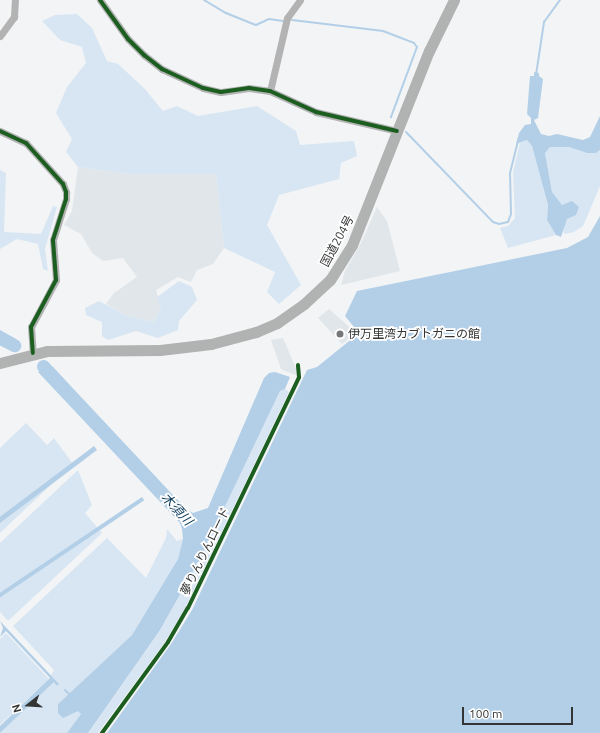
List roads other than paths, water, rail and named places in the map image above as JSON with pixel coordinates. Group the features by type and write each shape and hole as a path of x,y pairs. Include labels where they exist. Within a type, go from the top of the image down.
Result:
{"highway":[{"name":"国道204号","path":"2,360 33,353 188,347 235,338 277,323 318,292 340,266 364,216 429,51 454,0"}],"street":[{"path":"0,36 14,17 15,0"},
{"path":"100,0 128,39 162,69 203,88 221,92 249,88 270,91 316,112 397,131"},
{"path":"270,91 287,18 300,0"},
{"path":"0,131 26,144 63,184 66,192 66,200 53,240 56,280 31,327 33,353"}],"water":[{"path":"534,72 539,73 539,76 543,79 538,118 534,120 541,134 549,136 557,134 583,140 590,137 600,116 600,150 596,153 587,153 569,147 550,147 545,153 552,192 562,205 572,201 579,207 576,215 567,219 561,237 556,235 547,220 548,205 532,146 527,140 516,144 519,133 525,125 531,124 531,118 527,114 530,76 534,76"},
{"path":"600,216 600,733 107,733 171,644 192,610 307,370 317,367 359,333 345,316 357,291 567,248 588,237"},
{"path":"0,330 16,339 6,348 0,345"},
{"path":"53,367 186,509 193,513 208,508 264,378 269,373 275,372 290,377 285,389 280,391 200,559 160,630 88,733 67,733 81,714 78,711 63,718 58,713 58,704 132,635 178,559 183,539 180,523 38,372"},
{"path":"94,446 97,450 0,523 0,517"},
{"path":"142,497 144,500 0,598 0,593"},
{"path":"0,621 59,684 57,686 54,682 0,733 0,726 50,678 6,631 0,637 3,628"}],"waterway":[{"path":"204,0 226,13 256,25 269,19 283,21"},
{"path":"536,75 544,22 560,0"},
{"path":"292,20 383,31 414,43 417,47 391,117"},
{"path":"406,132 493,222 499,224 508,222 511,214 510,173 518,142"},
{"name":"木須川","path":"0,338 14,345"},
{"name":"木須川","path":"43,366 58,382"},
{"path":"65,690 70,695"}],"place":[{"name":"伊万里湾カブトガニの館","path":"340,334"}]}
